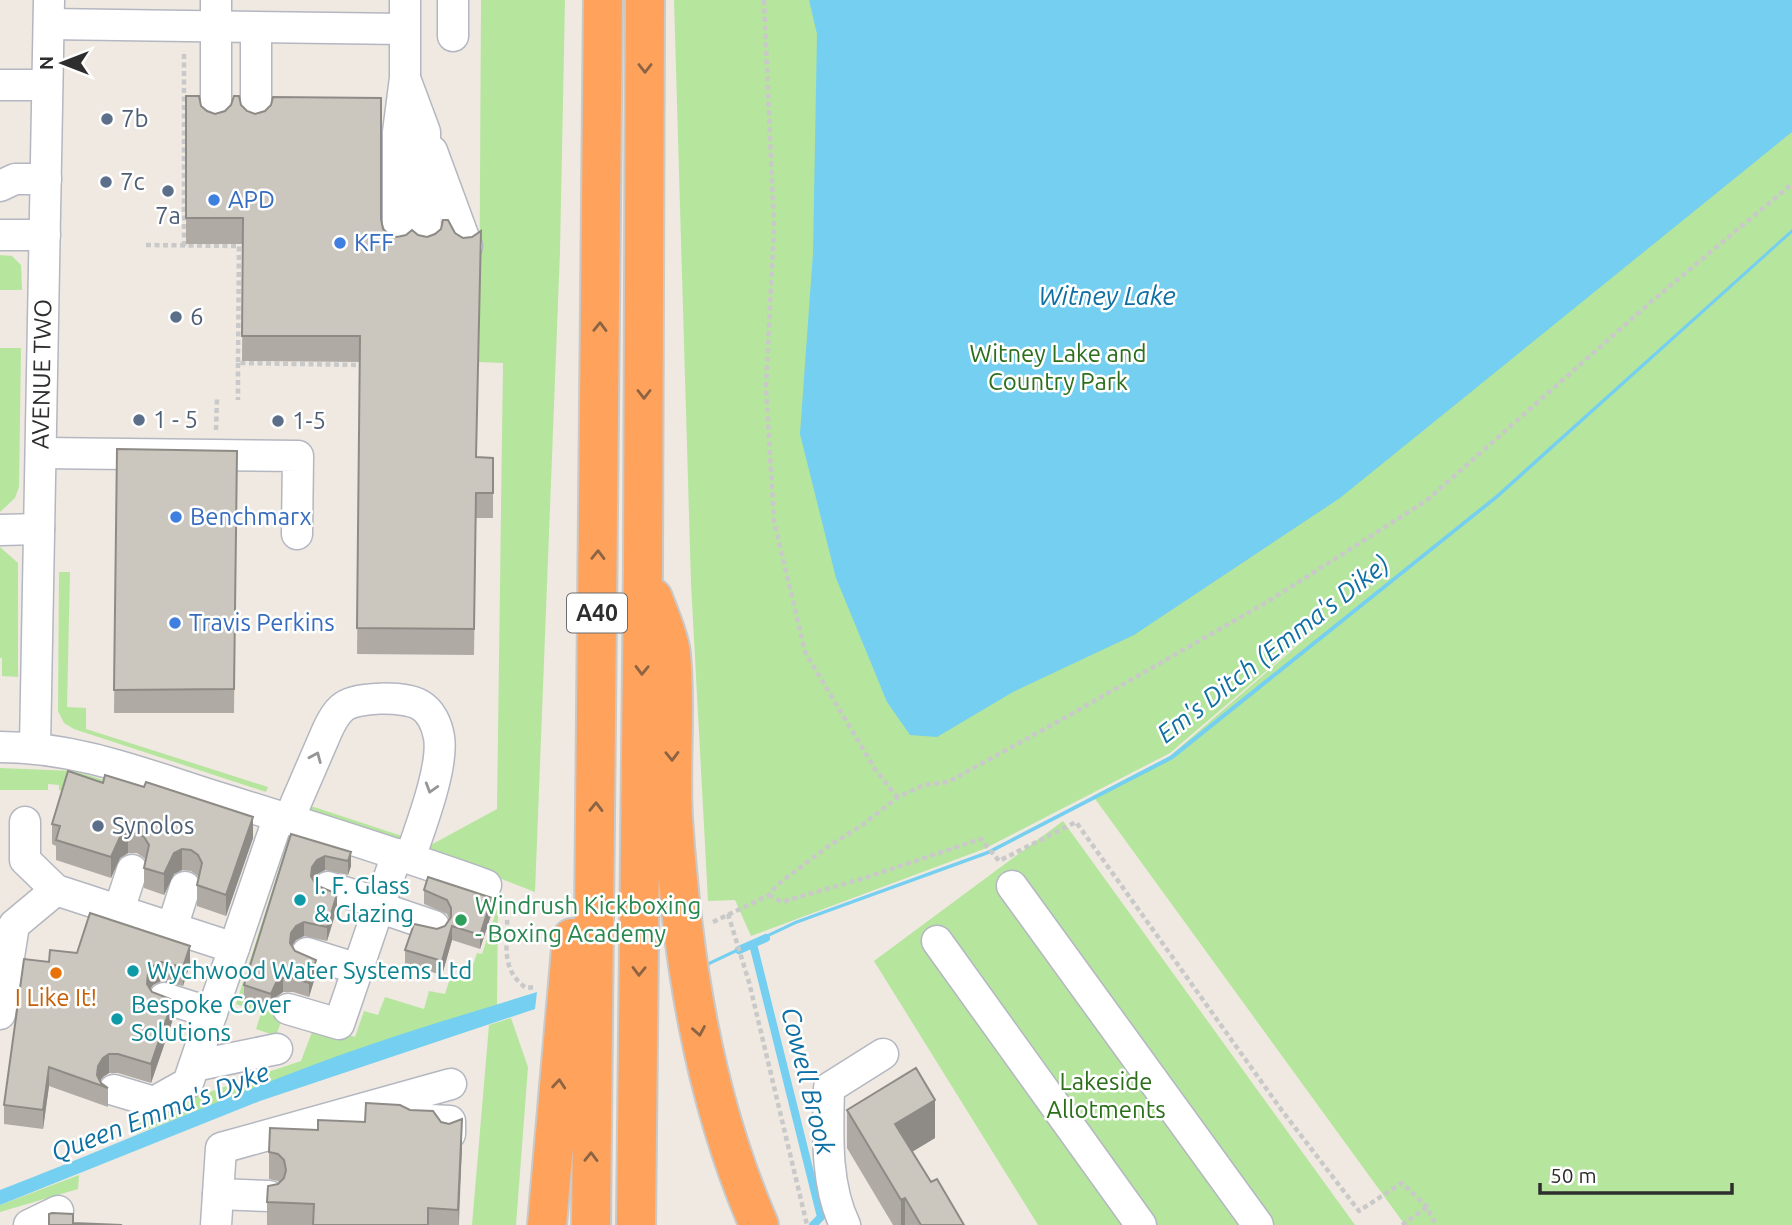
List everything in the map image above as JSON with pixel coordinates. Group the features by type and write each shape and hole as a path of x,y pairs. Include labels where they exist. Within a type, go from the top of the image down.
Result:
{"highway":[{"name":"A40","path":"591,1225 603,0"},
{"name":"A40","path":"636,1225 643,570 645,0"},
{"path":"643,570 671,651 673,816 687,962 707,1074 747,1199 759,1225"},
{"path":"547,1225 571,941 595,863"}],"street":[{"path":"453,0 453,36"},
{"path":"49,12 216,14 256,28 405,15 405,78 398,132 412,245 425,132"},
{"name":"AVENUE TWO","path":"35,747 49,12"},
{"path":"216,14 216,122"},
{"path":"256,28 256,122"},
{"path":"405,78 467,246"},
{"path":"0,85 47,85"},
{"path":"0,186 15,179 46,179"},
{"path":"0,235 45,235"},
{"path":"42,453 298,456 298,534"},
{"path":"0,530 39,530"},
{"path":"191,1075 234,948 284,818 334,717 343,706 372,699 407,699 422,705 432,717 439,737 440,759 403,855 377,912 339,1024 288,1009"},
{"path":"0,747 35,747 95,758 403,855 491,893"},
{"path":"26,822 25,860 56,890 234,948"},
{"path":"119,910 132,870"},
{"path":"1006,873 1258,1225"},
{"path":"172,928 185,887"},
{"path":"0,1014 6,941 14,925 56,890"},
{"path":"327,892 432,933"},
{"path":"937,942 1141,1225"},
{"path":"309,948 359,963"},
{"path":"162,1004 210,1020"},
{"path":"114,1090 154,1102 191,1075 277,1049"},
{"path":"845,1225 840,1215 828,1153 829,1088 883,1054"},
{"path":"216,1225 220,1148 451,1084"},
{"path":"412,1095 411,1119 450,1121 450,1134"},
{"path":"218,1194 269,1196"},
{"path":"29,1225 58,1212"}],"path":[{"path":"764,0 774,227 766,387 774,521 805,652 875,769 898,797"},
{"path":"184,41 184,246"},
{"path":"807,1225 748,982 728,914 769,895 777,885 827,847 861,826 898,797 924,785 948,782 1059,721 1267,602 1426,501 1652,301 1792,184"},
{"path":"146,245 239,246 238,400"},
{"path":"238,363 360,365"},
{"path":"216,440 217,399"},
{"path":"769,895 782,902 981,839 1006,873 1076,822 1283,1112 1359,1211 1402,1183 1427,1207 1436,1225"},
{"path":"491,893 502,904 506,913 506,949 514,977 526,988 541,986"},
{"path":"1402,1225 1427,1207"}],"green space":[{"path":"481,0 565,0 560,251 535,892 427,850 429,846 497,809 503,363 479,362"},
{"name":"Witney Lake and Country Park","path":"674,0 1792,0 1792,1225 1405,1225 1093,796 1170,756 1403,554 1170,753 984,849 751,936 735,900 708,901 691,583"},
{"path":"0,255 12,256 21,265 22,290 0,290"},
{"path":"0,348 21,348 19,487 15,498 0,512"},
{"path":"0,547 18,563 18,677 2,676"},
{"path":"59,572 70,572 67,707 86,708 86,729 268,787 266,792 74,729 64,723 58,711"},
{"path":"0,768 74,771 148,793 103,803 59,790 59,785 48,784 48,790 0,790"},
{"path":"311,807 402,836 401,841 309,810"},
{"name":"Lakeside Allotments","path":"1063,821 1355,1225 1038,1225 874,961"},
{"path":"289,838 294,840 244,999 284,1013 276,1036 256,1029 261,1013 236,1004"},
{"path":"498,906 497,1005 373,1044 136,1134 141,1115 301,1061 315,1024 355,1037 364,1011 378,1015 385,997 424,1009 429,991 445,994 450,978 470,974 477,953 482,954"},
{"path":"511,1018 528,1067 516,1225 472,1225 489,1025"},
{"path":"79,1175 78,1189 0,1212 0,1205"}],"water":[{"name":"Witney Lake","path":"809,0 1792,0 1792,132 1340,498 1134,635 1013,692 937,737 910,735 887,702 836,578 800,434 813,253 817,34"},
{"path":"1792,229 1792,233 1498,498 1173,759 989,854 796,924 699,970 698,967 795,921 987,851 1170,756 1496,495"},
{"path":"537,992 535,1009 260,1101 0,1205 0,1190 233,1096 375,1043"}],"building":[{"path":"186,96 199,96 201,106 215,114 225,111 234,96 239,96 241,105 255,114 265,111 271,105 273,97 381,98 383,229 397,237 412,230 427,237 441,229 443,220 448,220 455,233 463,238 472,237 481,231 476,457 493,458 493,493 476,493 474,629 357,628 360,336 242,336 243,218 186,218"},
{"name":"Travis Perkins","path":"117,449 237,451 234,689 114,690"},
{"path":"68,771 103,783 105,775 144,787 146,782 253,817 226,895 197,885 202,863 198,855 191,850 182,849 174,853 164,874 144,868 149,845 144,837 137,833 120,837 111,857 56,840 60,826 52,824"},
{"path":"291,834 351,852 348,861 325,856 317,860 312,867 311,876 316,885 337,894 327,927 304,922 296,926 291,933 290,943 295,951 316,960 309,983 283,978 276,983 271,994 244,985"},
{"path":"428,877 492,898 480,935 452,926 442,961 405,950 414,924 437,929 445,926 451,917 447,900 424,890"},
{"path":"90,913 190,946 183,967 161,962 153,966 148,973 147,984 152,992 173,1000 151,1064 109,1054 98,1066 97,1075 101,1083 108,1088 49,1067 43,1110 4,1105 24,959 49,962 50,950 77,953"},
{"path":"916,1068 935,1100 895,1124 931,1182 937,1179 964,1225 921,1225 905,1198 901,1200 847,1110"},
{"path":"366,1103 433,1111 441,1122 449,1124 462,1119 458,1210 428,1208 428,1225 313,1225 314,1204 267,1202 268,1186 278,1184 284,1178 286,1170 284,1160 278,1154 269,1152 270,1128 318,1130 318,1120 365,1122"},
{"path":"49,1214 73,1214 73,1223 122,1225 49,1225"}],"waterway":[{"name":"Em's Ditch (Emma's Dike)","path":"739,950 766,938"},
{"name":"Cowell Brook","path":"753,944 821,1217 813,1225"}],"place":[{"name":"7b","path":"107,119"},
{"name":"7c","path":"106,182"},
{"name":"7a","path":"168,191"},
{"name":"APD","path":"214,200"},
{"name":"KFF","path":"340,243"},
{"name":"6","path":"176,317"},
{"name":"1 - 5","path":"139,420"},
{"name":"1-5","path":"278,421"},
{"name":"Benchmarx","path":"176,517"},
{"name":"Travis Perkins","path":"175,623"},
{"name":"Synolos","path":"98,826"},
{"name":"I. F. Glass & Glazing","path":"300,900"},
{"name":"Windrush Kickboxing - Boxing Academy","path":"461,920"},
{"name":"Wychwood Water Systems Ltd","path":"133,971"},
{"name":"I Like It!","path":"56,973"},
{"name":"Bespoke Cover Solutions","path":"117,1019"}],"water label":[{"name":"Queen Emma's Dyke","path":"160,1112"}]}
